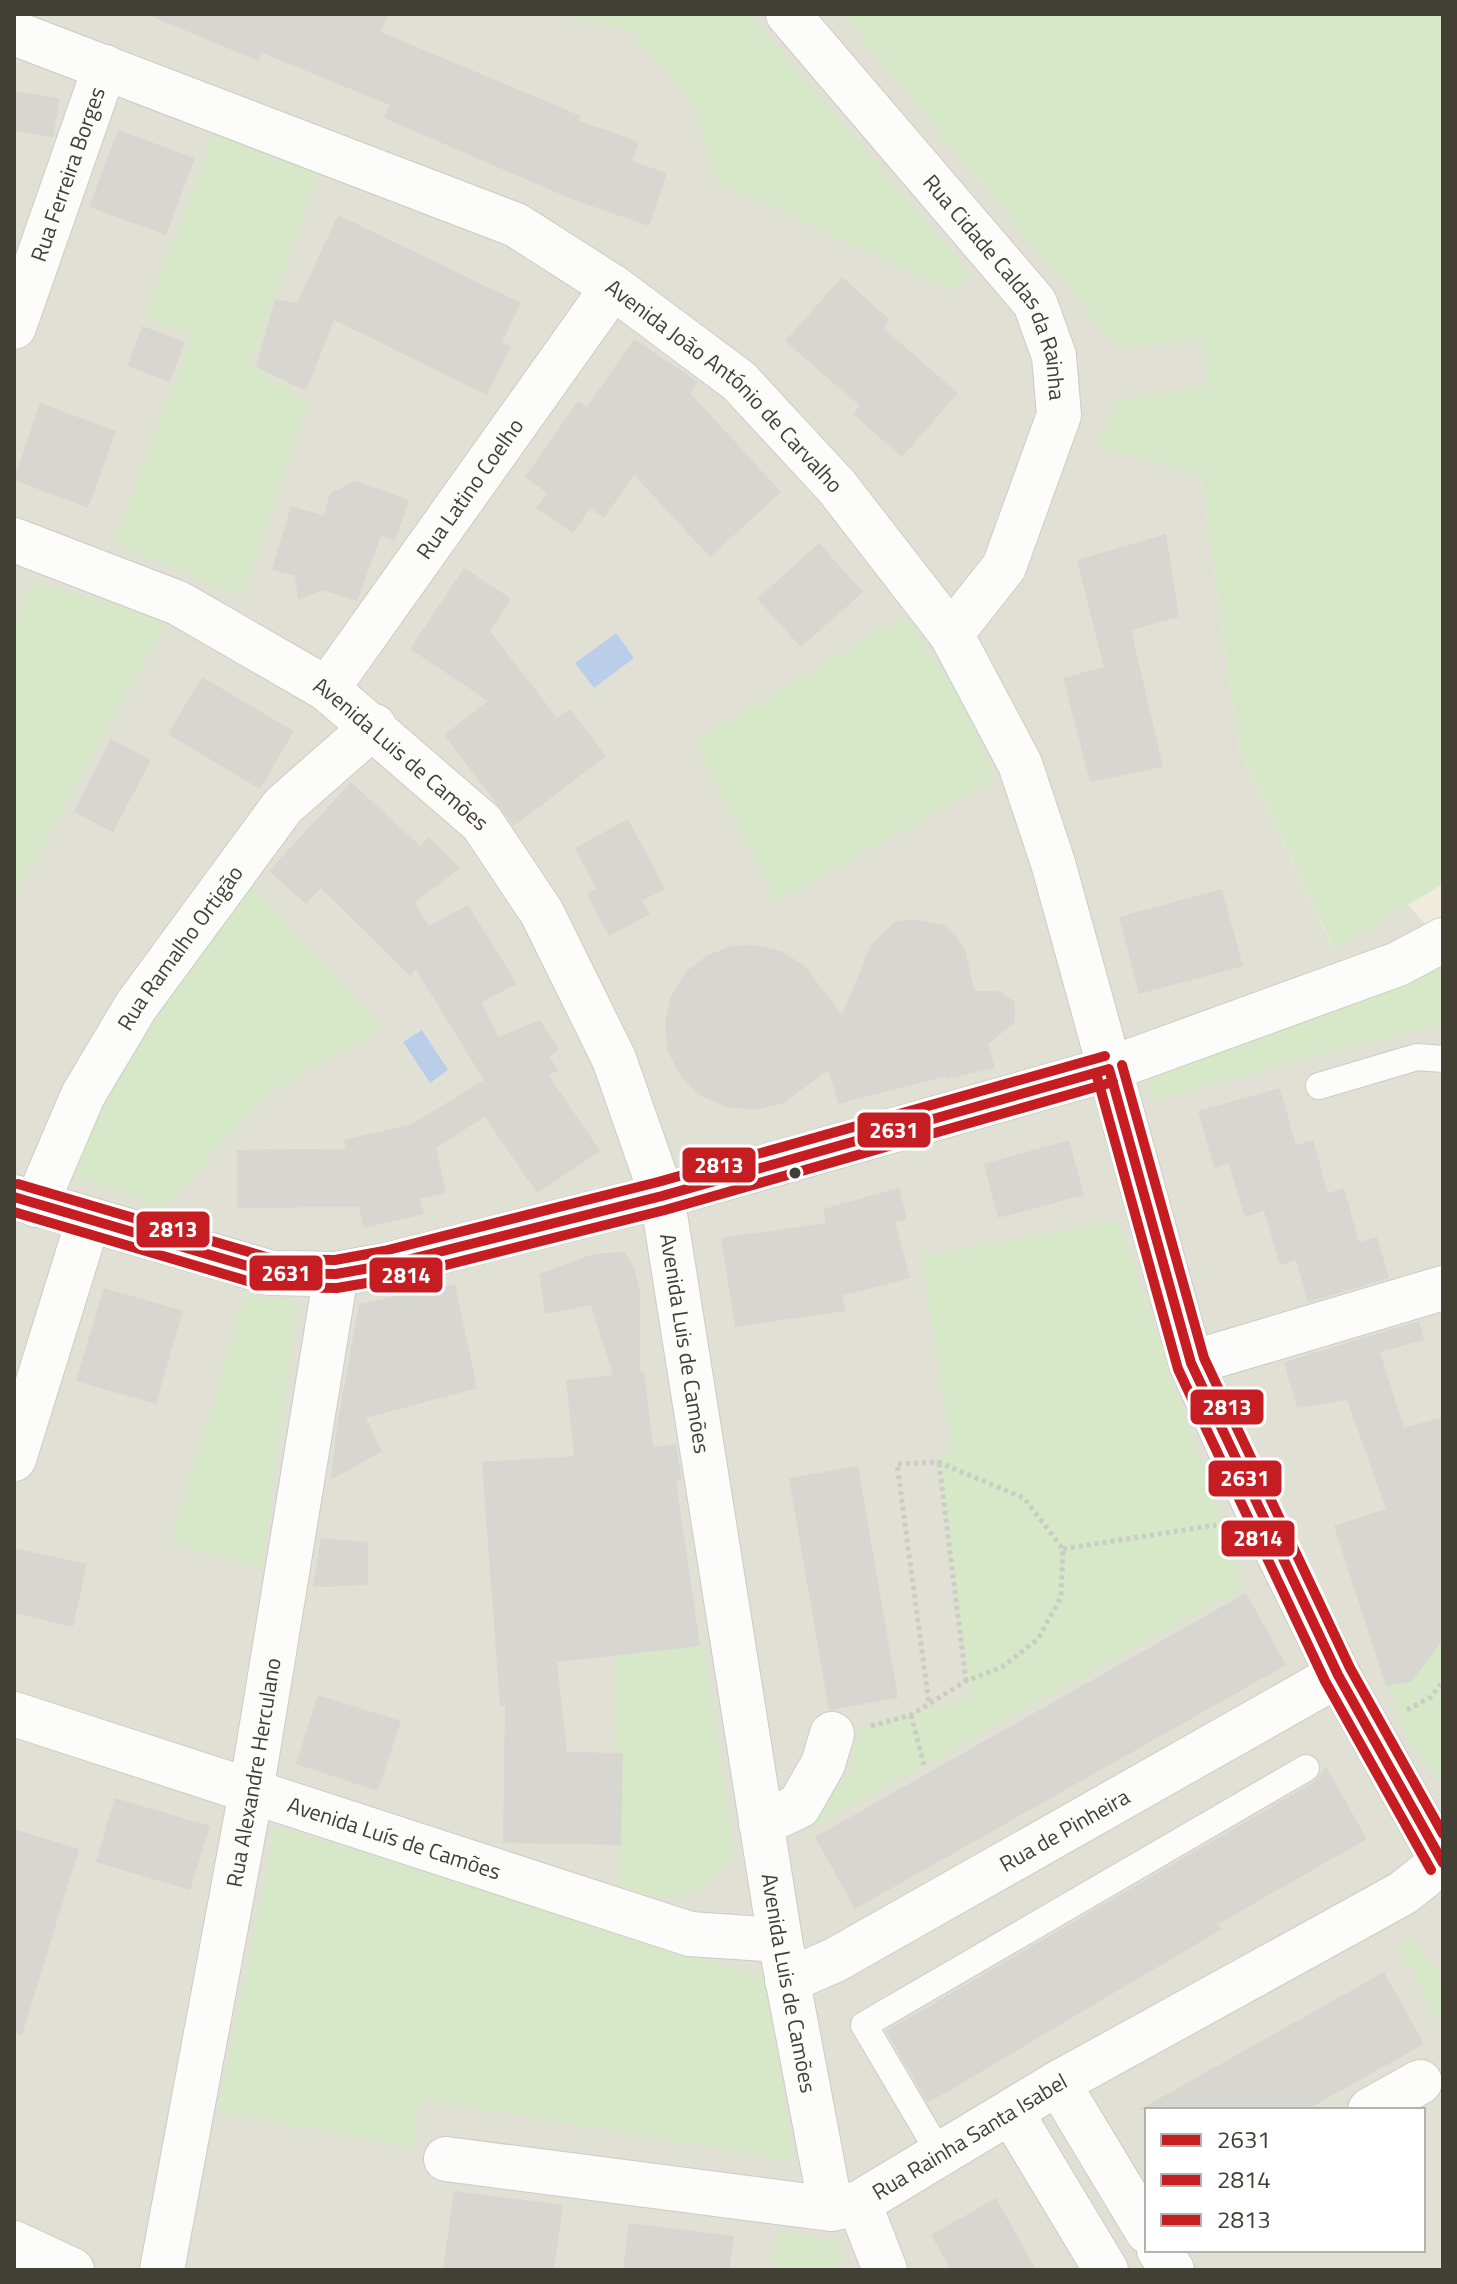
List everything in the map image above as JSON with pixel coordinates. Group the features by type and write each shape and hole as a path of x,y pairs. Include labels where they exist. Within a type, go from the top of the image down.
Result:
{"street":[{"name":"Rua Cidade Caldas da Rainha","path":"788,14 1035,303 1054,356 1059,415 1004,567 951,634"},
{"name":"Avenida João António de Carvalho","path":"14,33 516,225 613,287 739,381 837,487 951,634 1020,764 1053,863 1191,1363 1261,1518 1338,1675 1443,1862"},
{"name":"Rua Ferreira Borges","path":"14,327 105,67"},
{"name":"Rua Latino Coelho","path":"327,689 613,287"},
{"name":"Avenida Luis de Camões","path":"14,540 178,603 327,689 374,726 482,823 542,913 614,1059 662,1196 784,1961 845,2206 885,2270"},
{"name":"Rua Ramalho Ortigão","path":"25,1201 136,1006 283,806 374,726"},
{"path":"25,1201 271,1273 336,1274 387,1265 662,1196 1109,1069 1398,964 1443,940"},
{"path":"14,1459 88,1221"},
{"name":"Rua Alexandre Herculano","path":"162,2270 251,1792 336,1274"},
{"path":"1191,1363 1443,1288"},
{"name":"Rua de Pinheira","path":"784,1961 835,1960 1338,1675"},
{"name":"Avenida Luís de Camões","path":"14,1714 690,1934 784,1961"},
{"path":"761,1824 799,1806 823,1764 832,1734"},
{"name":"Rua Rainha Santa Isabel","path":"845,2206 940,2154 1058,2083 1403,1893 1443,1862"},
{"path":"1374,2108 1420,2082"},
{"path":"1058,2083 1145,2228"},
{"path":"1011,2112 1106,2270"},
{"path":"446,2159 845,2206"},
{"path":"14,2243 72,2270"},
{"path":"1160,2252 1172,2270"}],"lane":[{"path":"1319,1086 1417,1057 1443,1059"},
{"path":"940,2154 864,2025 1306,1768"}],"path":[{"path":"938,1462 966,1681"},
{"path":"924,1765 911,1715 929,1704 966,1681 1002,1667 1038,1639 1061,1597 1063,1549 1024,1498 938,1462 897,1464 929,1704"},
{"path":"1063,1549 1261,1518"}],"shaded area":[{"path":"14,14 842,14 1111,339 1128,348 1203,339 1207,386 1115,401 1201,476 1239,748 1333,948 1408,905 1443,943 1443,2270 14,2270"},
{"path":"1443,884 1443,943 1408,905"}],"green space":[{"path":"558,14 749,14 971,275 949,290 715,180 697,113 672,75 632,32"},
{"path":"842,14 1443,14 1443,884 1334,949 1239,748 1201,476 1099,446 1115,401 1206,386 1203,339 1128,348 1111,339"},
{"path":"215,130 319,170 250,366 308,402 243,597 113,543 192,333 144,318"},
{"path":"32,581 168,619 15,896 14,622"},
{"path":"904,615 966,707 996,778 776,902 695,742"},
{"path":"247,881 382,1030 274,1089 163,1207 62,1172 97,1086"},
{"path":"1443,968 1443,1023 1152,1100 1149,1078"},
{"path":"1118,1221 1244,1587 807,1830 849,1770 859,1729 970,1698 938,1462 952,1452 922,1256"},
{"path":"245,1294 298,1302 262,1569 171,1541"},
{"path":"1443,1640 1443,1787 1403,1728 1386,1686 1411,1682"},
{"path":"704,1645 734,1851 710,1881 698,1890 685,1896 656,1897 619,1884 615,1656"},
{"path":"275,1826 457,1880 764,1978 794,2161 421,2099 412,2148 218,2111"},
{"path":"1409,1938 1443,1980 1443,2032 1399,1947"},
{"path":"780,2230 839,2243 843,2270 772,2270"}],"water":[{"path":"616,633 634,658 594,688 575,663"},
{"path":"422,1030 448,1070 430,1083 403,1042"}],"building":[{"path":"145,14 388,14 381,32 581,116 580,121 639,142 632,161 667,173 649,226 574,200 384,118 390,105 262,53 259,61"},
{"path":"14,91 60,98 53,137 14,131"},
{"path":"118,130 195,158 166,235 89,207"},
{"path":"338,215 521,303 502,342 511,346 487,395 334,320 306,391 256,367 275,299 297,303"},
{"path":"842,277 890,320 883,328 958,393 902,457 853,414 860,406 785,341"},
{"path":"142,326 185,342 170,382 127,366"},
{"path":"634,339 698,382 690,393 781,492 710,557 634,475 604,518 590,508 573,533 536,508 547,493 525,477 578,401 587,407"},
{"path":"40,403 116,431 88,508 14,480"},
{"path":"356,481 409,500 395,541 381,536 357,601 323,590 298,600 295,576 272,570 291,506 324,516 330,493"},
{"path":"1166,534 1179,617 1131,630 1163,767 1090,782 1063,678 1104,667 1077,560"},
{"path":"819,543 863,592 801,647 757,599"},
{"path":"464,568 511,599 490,631 557,718 570,709 606,756 514,826 444,735 488,701 410,649"},
{"path":"202,677 294,731 260,789 168,734"},
{"path":"111,739 151,760 113,832 74,812"},
{"path":"351,782 420,846 429,837 460,868 414,903 429,926 468,905 517,984 482,1002 498,1037 540,1020 559,1050 549,1056 558,1070 549,1076 600,1151 537,1193 485,1117 436,1148 446,1193 420,1199 424,1214 364,1228 359,1207 237,1208 237,1150 346,1149 344,1140 412,1124 484,1080 416,970 410,976 321,888 306,904 269,871"},
{"path":"628,819 665,889 642,901 650,914 609,936 587,894 596,889 575,848"},
{"path":"1222,889 1243,966 1139,994 1119,917"},
{"path":"912,919 944,925 956,936 965,950 975,991 999,991 1015,1002 1015,1022 988,1044 995,1068 947,1079 946,1076 838,1104 829,1070 783,1103 755,1110 727,1107 701,1096 681,1077 668,1052 665,1023 671,996 686,972 706,956 731,946 757,945 783,952 805,966 842,1016 871,944 895,922"},
{"path":"1280,1088 1296,1145 1313,1140 1328,1193 1344,1188 1359,1242 1377,1237 1389,1278 1308,1302 1296,1260 1280,1265 1264,1211 1245,1217 1229,1163 1214,1168 1198,1111"},
{"path":"1069,1140 1084,1195 998,1218 984,1164"},
{"path":"899,1188 907,1219 895,1222 910,1278 842,1296 846,1311 735,1327 721,1238 826,1223 823,1209"},
{"path":"624,1252 634,1267 640,1291 640,1372 644,1372 653,1447 676,1444 682,1481 676,1481 700,1646 557,1662 567,1752 623,1753 621,1845 503,1843 505,1706 500,1707 482,1462 574,1456 566,1380 613,1375 591,1305 545,1314 539,1274 594,1254"},
{"path":"455,1284 477,1388 366,1418 382,1451 331,1480 337,1425 359,1304"},
{"path":"104,1288 183,1311 156,1404 76,1381"},
{"path":"1419,1321 1424,1340 1380,1352 1404,1428 1443,1417 1443,1640 1411,1682 1386,1686 1334,1526 1386,1509 1347,1400 1297,1408 1284,1362"},
{"path":"858,1466 898,1698 829,1710 789,1478"},
{"path":"321,1538 368,1542 368,1585 313,1587"},
{"path":"14,1548 87,1564 73,1627 14,1613"},
{"path":"1246,1593 1286,1665 855,1909 815,1837"},
{"path":"318,1695 401,1721 378,1791 296,1764"},
{"path":"1326,1767 1367,1839 1218,1924 1222,1929 928,2103 886,2031 1314,1782"},
{"path":"115,1798 210,1826 190,1890 96,1862"},
{"path":"14,1829 79,1849 22,2035 14,2033"},
{"path":"1384,1972 1424,2044 1310,2108 1139,2110"},
{"path":"454,2191 563,2205 554,2270 443,2270"},
{"path":"996,2198 1036,2270 951,2270 931,2235"},
{"path":"629,2223 734,2236 729,2270 623,2270"}],"transit line":[{"name":"2813","path":"18,1184 273,1259 335,1260 384,1251 658,1182 1105,1056"},
{"name":"2813","path":"1122,1065 1204,1358 1350,1668 1443,1834"},
{"name":"2631","path":"1109,1069 1191,1363 1338,1675 1443,1863"},
{"name":"2631","path":"14,1197 271,1273 336,1274 387,1265 662,1196 1109,1069"},
{"name":"2814","path":"1096,1073 1178,1369 1325,1681 1431,1870"},
{"name":"2814","path":"14,1212 268,1287 337,1288 390,1279 665,1210 1113,1082"}]}
